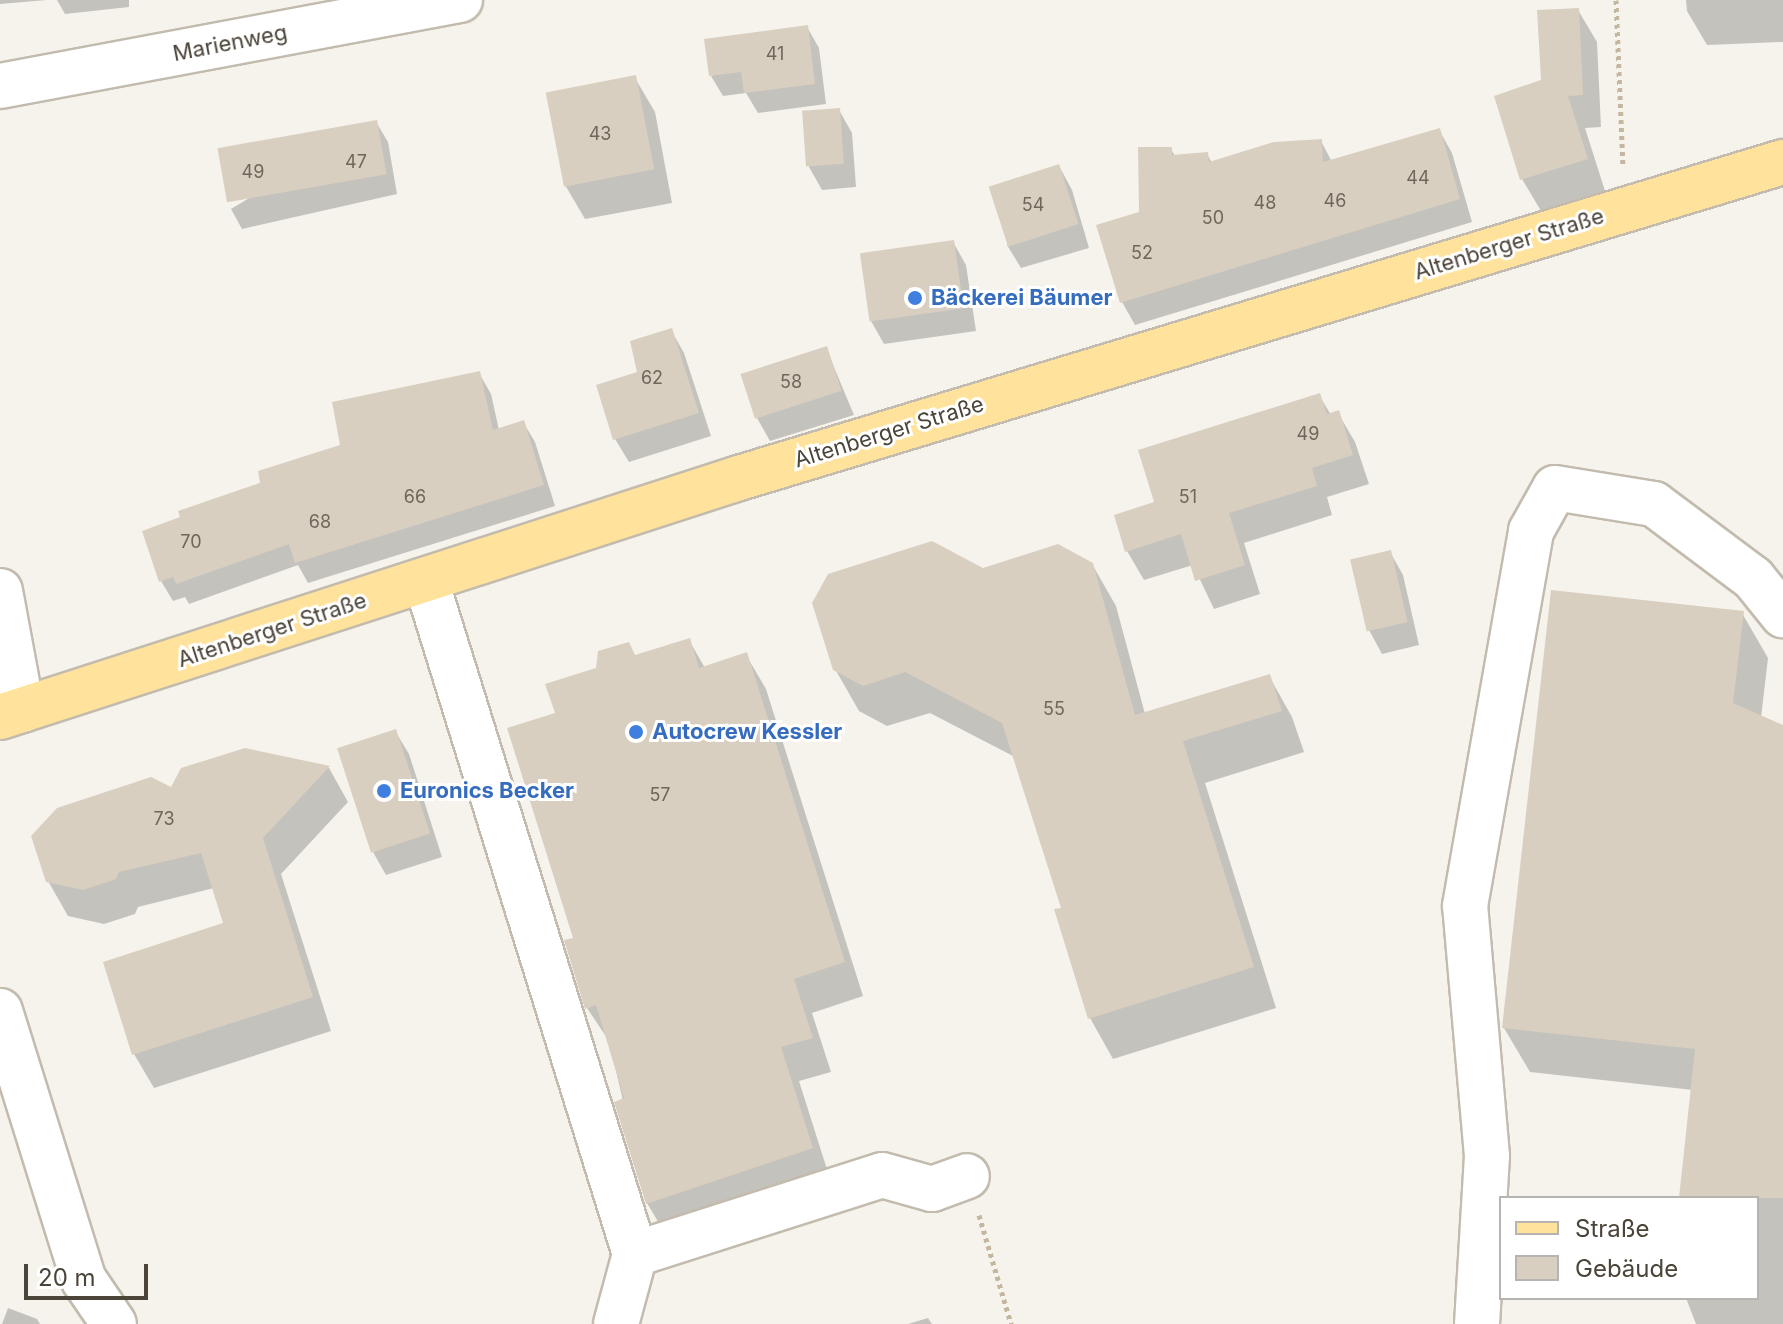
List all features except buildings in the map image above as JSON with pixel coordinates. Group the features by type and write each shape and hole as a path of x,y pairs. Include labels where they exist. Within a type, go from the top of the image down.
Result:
{"main road":[{"name":"Altenberger Straße","path":"11,713 739,478 1783,162"}],"street":[{"name":"Marienweg","path":"0,86 460,0"},
{"path":"1477,1324 1487,1156 1465,906 1531,531 1555,488 1654,504 1753,578 1783,615"},
{"path":"426,581 536,947 635,1254 616,1324"},
{"path":"0,591 11,713"},
{"path":"0,1011 84,1280 114,1324"},
{"path":"635,1254 882,1175 932,1189 971,1189"}],"path":[{"path":"1616,0 1624,210"},
{"path":"971,1189 1011,1324"}],"place":[{"name":"Bäckerei Bäumer","path":"915,298"},
{"name":"Autocrew Kessler","path":"636,732"},
{"name":"Euronics Becker","path":"384,791"}]}
